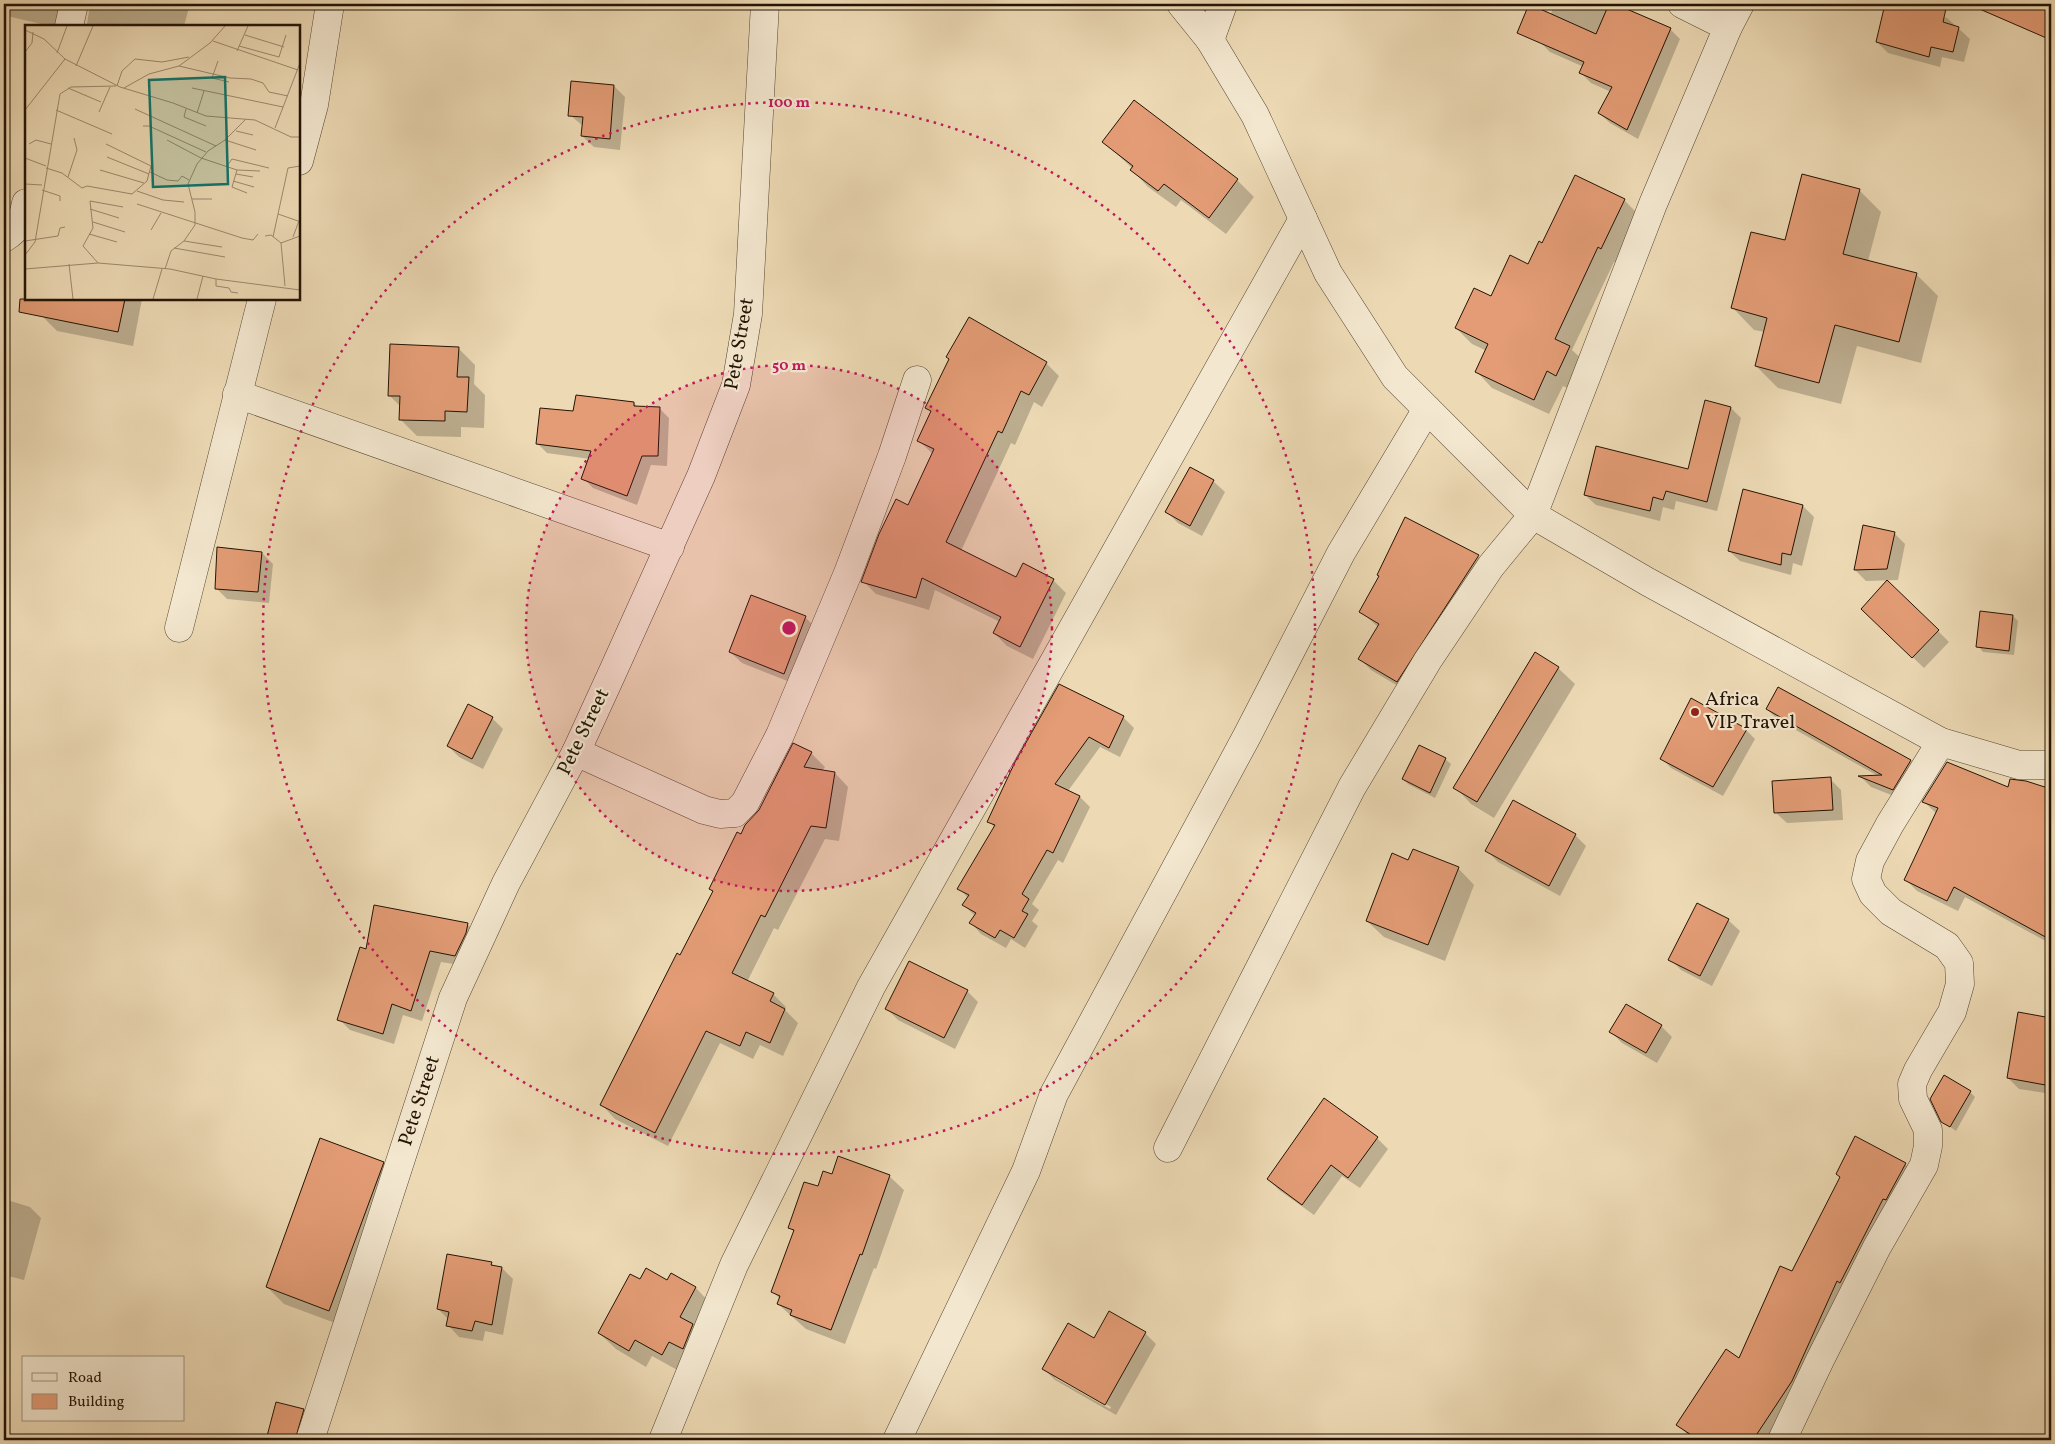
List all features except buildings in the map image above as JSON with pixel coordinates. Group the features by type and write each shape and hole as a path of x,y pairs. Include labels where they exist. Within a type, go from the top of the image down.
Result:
{"street":[{"path":"69,25 74,4"},
{"path":"300,157 314,106 330,4"},
{"name":"Pete Street","path":"310,1440 453,998 506,883 576,752 701,476 736,385 748,314 765,4"},
{"path":"1181,4 1210,40 1255,115 1328,272 1395,377 1532,515 1648,582 1941,742 2019,765 2051,764"},
{"path":"1210,40 1223,4"},
{"path":"1168,1148 1352,787 1428,660 1491,566 1532,515 1653,204 1734,15 1682,4"},
{"path":"4,238 14,232 23,218 25,208"},
{"path":"663,1440 734,1264 871,987 1303,219"},
{"path":"179,628 262,300"},
{"path":"576,752 704,810 720,814 735,813 745,803 780,736 848,573 892,456 917,380"},
{"path":"237,394 670,547"},
{"path":"897,1440 1026,1171 1054,1094 1246,736 1341,553 1427,409"},
{"path":"1782,1440 1877,1246 1924,1165 1928,1146 1928,1130 1913,1099 1912,1084 1918,1070 1952,1012 1960,984 1959,963 1947,946 1891,912 1873,894 1866,879 1870,861 1890,824 1941,742"}],"place":[{"name":"Africa VIP Travel","path":"1695,712"}]}
